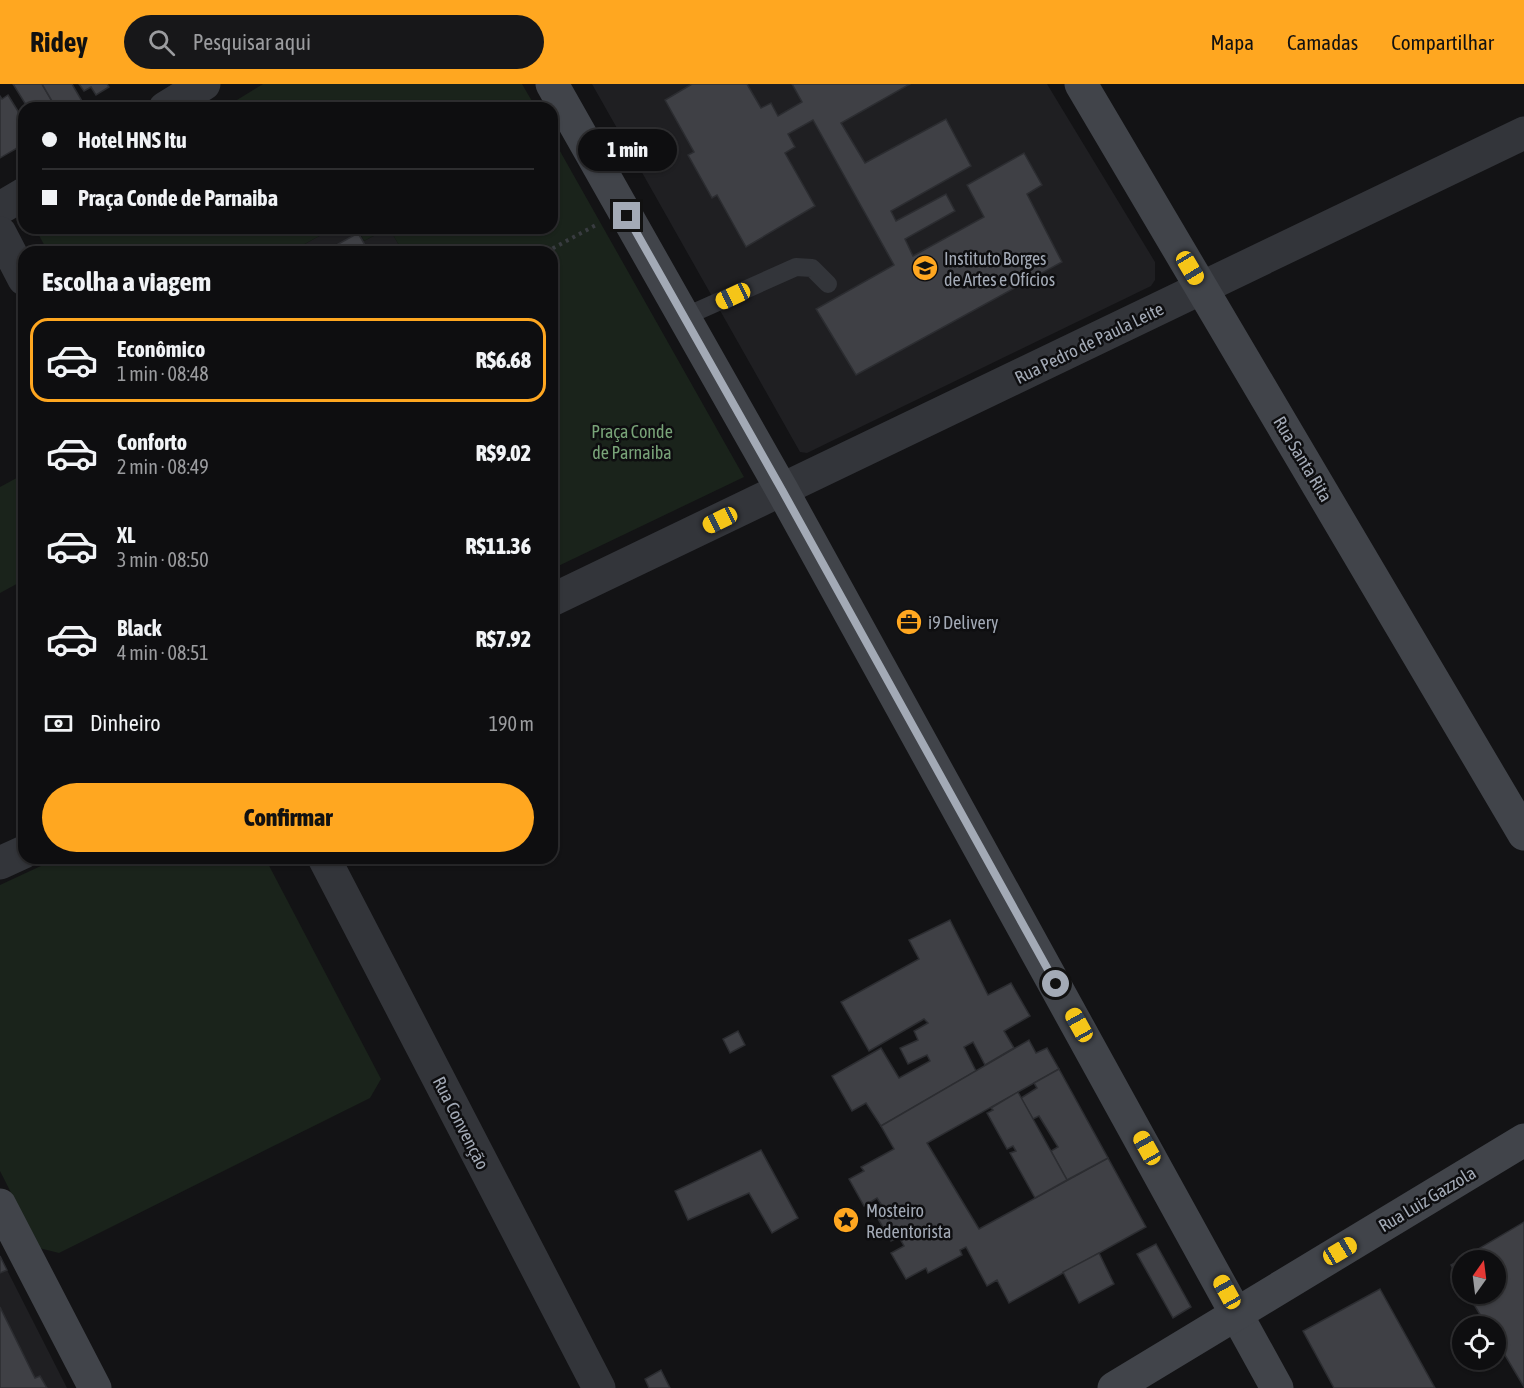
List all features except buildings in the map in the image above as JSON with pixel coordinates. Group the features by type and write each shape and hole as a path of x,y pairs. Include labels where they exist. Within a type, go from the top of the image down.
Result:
{"main road":[{"path":"552,84 782,490 1238,1313 1277,1388"},
{"name":"Rua Santa Rita","path":"1081,84 1524,834"},
{"name":"Rua Luiz Gazzola","path":"1114,1388 1524,1140"},
{"path":"0,1205 95,1388"}],"street":[{"path":"175,102 204,84"},
{"name":"Rua Pedro de Paula Leite","path":"782,490 1524,133"},
{"path":"0,208 18,198"},
{"path":"0,233 18,268"},
{"path":"558,597 782,490"},
{"path":"0,863 18,855"},
{"name":"Rua Convenção","path":"327,864 598,1388"}],"lane":[{"path":"684,317 796,267 812,268 828,284"}],"path":[{"path":"557,246 600,222 627,216"}],"shaded area":[{"name":"Instituto Borges de Artes e Ofícios","path":"592,84 1047,84 1155,262 1155,280 1151,286 807,453 800,452"},
{"path":"323,234 360,234 364,241 377,234 392,234 400,246 301,246"},
{"path":"0,1256 7,1270 67,1388 0,1388"}],"green space":[{"path":"263,84 522,84 532,102 234,102"},
{"name":"Praça Conde de Parnaiba","path":"558,148 744,477 558,566 558,246 400,246 392,234 558,234"},
{"path":"38,234 323,234 301,246 45,246"},
{"path":"360,234 377,234 364,241"},
{"path":"18,477 18,583 0,593 0,487"},
{"path":"45,864 268,864 381,1079 370,1098 59,1253 39,1248 0,1171 0,885"}],"place":[{"name":"Instituto Borges de Artes e Ofícios","path":"925,268"},
{"name":"i9 Delivery","path":"909,622"},
{"name":"Mosteiro Redentorista","path":"846,1220"}],"route":[{"path":"627,216 1056,984"}]}
